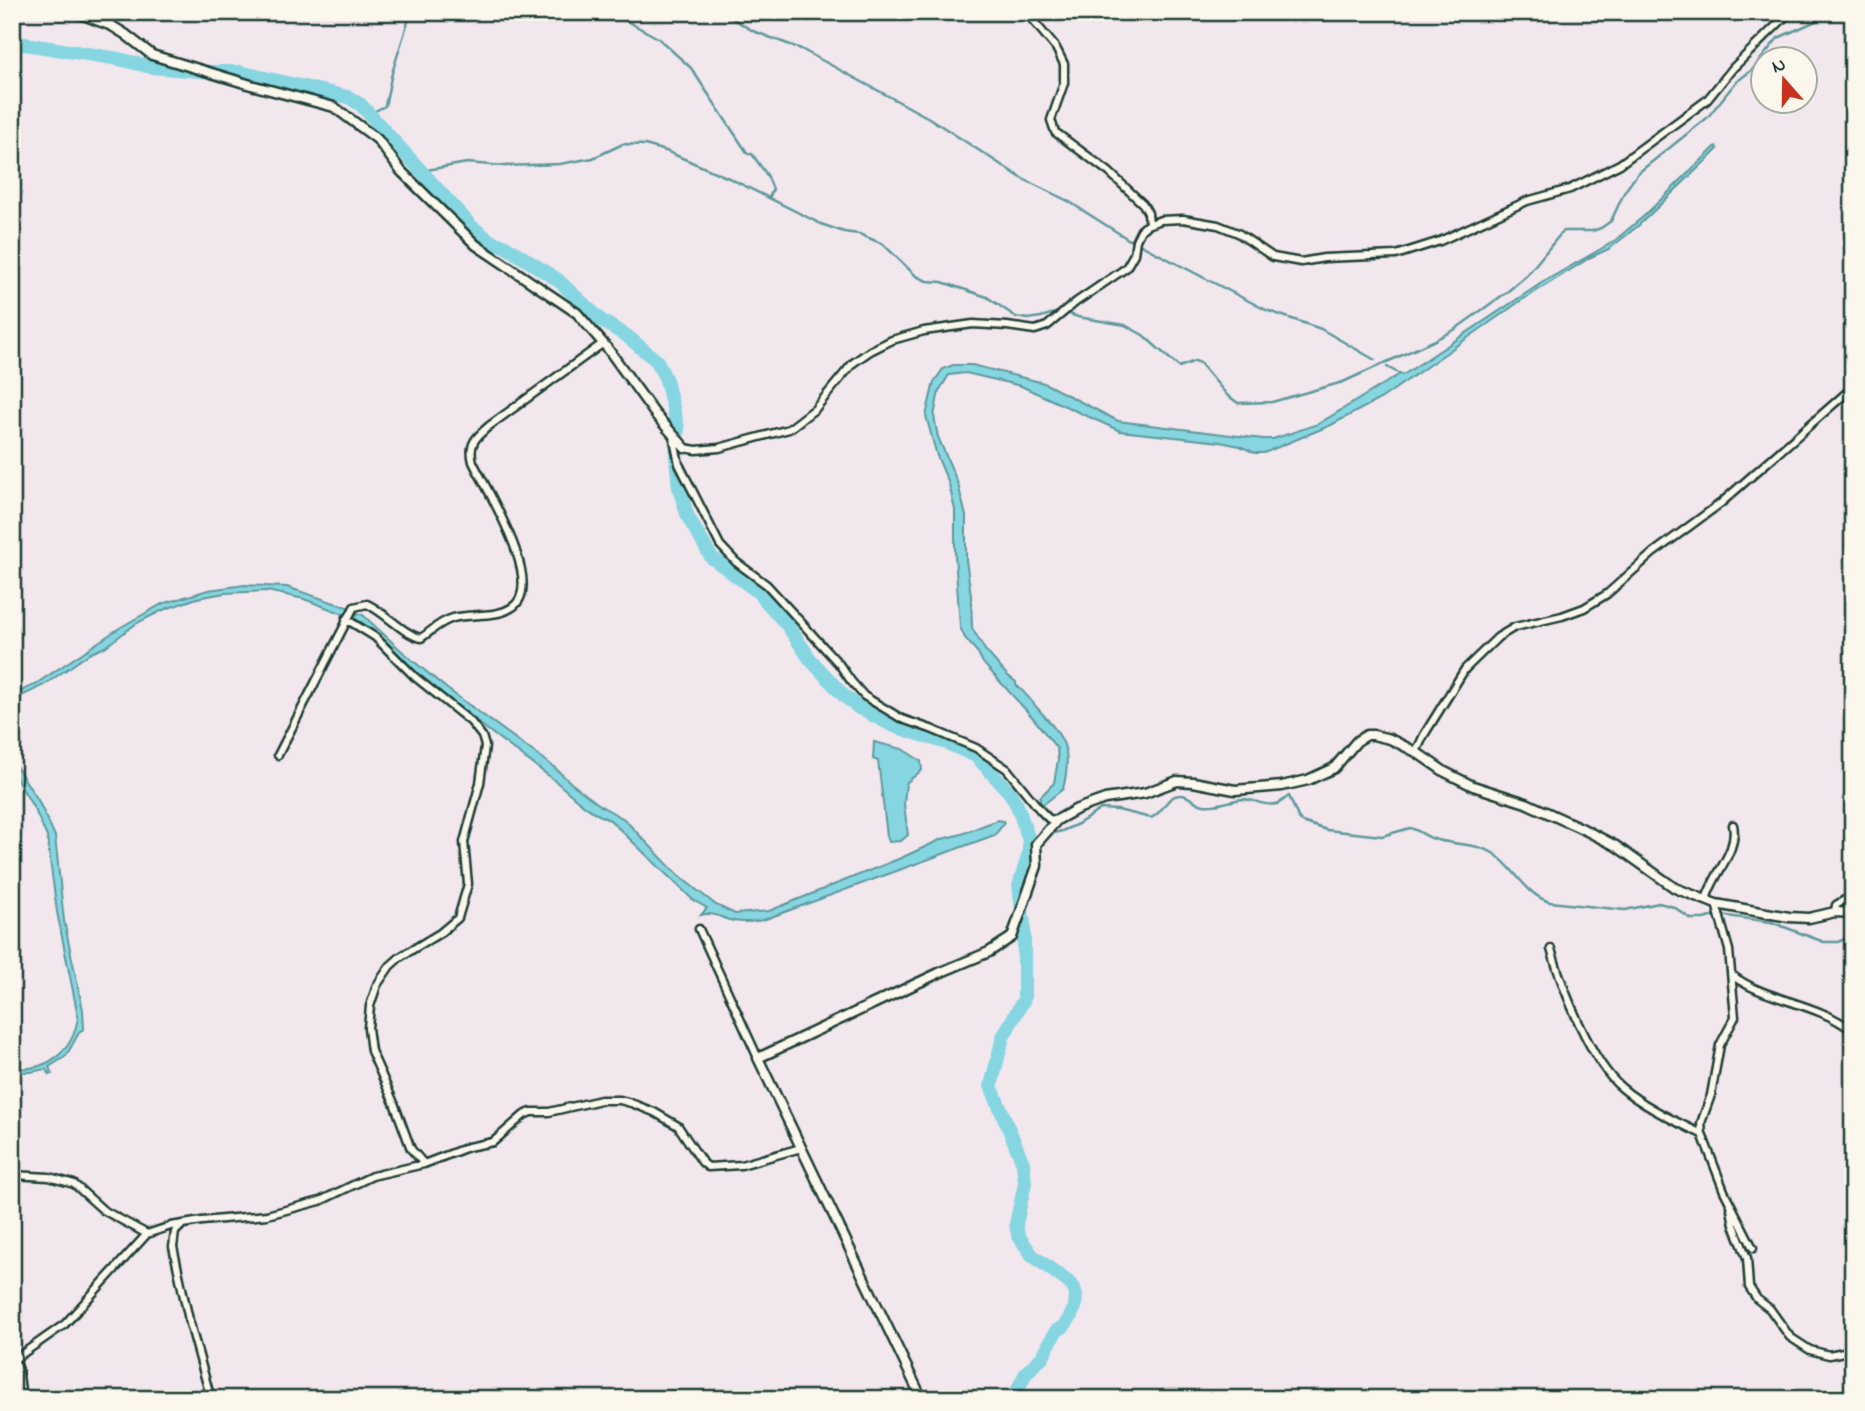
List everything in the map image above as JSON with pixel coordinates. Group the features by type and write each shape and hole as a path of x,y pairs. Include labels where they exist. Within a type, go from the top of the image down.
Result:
{"street":[{"path":"75,12 119,30 152,55 251,86 334,107 377,139 401,171 476,245 577,313 672,434 685,447 696,450 719,448 789,429 815,409 859,357 901,337 973,324 1035,330 1047,326 1076,302 1126,268 1134,254 1138,235 1149,224 1171,219 1207,222 1238,233 1273,257 1301,262 1396,255 1440,241 1527,201 1570,189 1620,164 1707,100 1734,68 1790,12"},
{"path":"1026,12 1056,48 1064,64 1064,83 1051,120 1055,132 1109,172 1143,204 1148,213 1149,224"},
{"path":"278,755 354,607 367,604 385,613 407,632 421,638 444,621 500,612 517,604 521,598 523,580 519,560 473,462 471,446 489,426 602,344"},
{"path":"1416,752 1465,669 1498,637 1515,627 1584,608 1607,594 1653,553 1721,503 1853,387"},
{"path":"672,434 679,464 720,545 736,562 767,584 864,696 902,719 976,748 1007,769 1041,811 1049,819 1057,820"},
{"path":"346,619 375,637 407,670 471,722 479,730 485,746 480,783 464,842 468,884 458,918 390,966 377,985 370,1006 368,1028 371,1051 411,1149 424,1164"},
{"path":"758,1058 989,952 1012,937 1037,866 1036,844 1057,820 1094,803 1144,793 1177,782 1194,782 1235,790 1282,786 1308,779 1334,768 1352,745 1367,734 1380,736 1416,752 1445,772 1473,786 1526,803 1602,839 1675,888 1716,904 1788,917 1809,918 1835,912 1853,913"},
{"path":"1706,900 1709,886 1732,846 1735,834 1733,825"},
{"path":"1835,912 1836,905 1853,895"},
{"path":"1716,904 1730,950 1735,1017 1720,1045 1711,1095 1701,1123 1702,1134 1729,1201 1734,1225 1747,1258 1748,1279 1753,1294 1770,1309 1790,1337 1799,1344 1819,1354 1840,1354 1853,1350"},
{"path":"699,929 922,1399"},
{"path":"1552,949 1560,979 1576,1018 1595,1054 1620,1087 1702,1134"},
{"path":"1733,976 1751,987 1829,1014 1853,1031"},
{"path":"22,1399 18,1367 13,1361 65,1324 147,1234 184,1224 267,1215 299,1208 333,1196 372,1176 424,1164 468,1147 493,1142 531,1112 549,1112 601,1100 620,1100 643,1107 671,1121 684,1133 708,1167 741,1165 801,1148"},
{"path":"12,1175 37,1175 74,1184 103,1210 147,1234"},
{"path":"1724,1191 1753,1248"},
{"path":"184,1224 175,1232 173,1247 188,1320 211,1399"}],"water":[{"path":"1716,146 1718,149 1638,226 1609,249 1591,257 1519,302 1382,398 1331,425 1264,453 1255,453 1240,446 1220,442 1120,431 1021,386 966,373 949,375 939,391 934,416 938,437 958,484 966,516 966,560 972,628 985,650 1055,729 1066,754 1063,789 1044,804 1040,803 1040,797 1054,783 1057,749 1034,719 983,663 960,627 955,510 926,416 934,382 943,369 953,365 972,365 1044,383 1118,421 1273,439 1318,424 1400,374 1403,375 1543,282 1613,242 1644,216"},
{"path":"245,585 287,587 350,608 346,615 304,599 267,591 225,593 197,598 137,623 105,647 89,654 44,685 12,701 12,695 34,685 121,627 162,604 208,590"},
{"path":"358,613 446,688 554,767 601,806 624,819 679,876 716,905 735,914 769,911 942,839 997,820 1004,823 995,835 763,920 741,922 714,915 701,915 707,908 693,900 610,820 588,808 431,685 379,636 354,618"},
{"path":"874,742 902,749 921,761 922,770 906,783 904,804 908,835 901,841 889,842 887,836 878,761 873,759"},
{"path":"12,760 38,800 55,836 64,921 83,1010 84,1029 80,1031 66,1056 49,1067 52,1074 50,1075 45,1069 12,1072 12,1068 37,1066 57,1057 71,1039 78,1016 57,912 47,837 12,771"}],"waterway":[{"path":"369,114 385,106 411,12"},
{"path":"610,12 658,38 691,68 748,154 752,154 767,175 773,189 770,196"},
{"path":"722,12 753,31 801,49 929,118 1023,179 1068,201 1131,241"},
{"path":"421,171 467,163 504,166 560,164 593,158 623,144 645,145 666,151 731,179 821,224 859,234 883,244 916,276 927,281 942,282 987,297 1016,317 1028,319 1062,311 1078,317 1125,325 1143,335 1179,367 1195,361 1200,363 1227,395 1238,403 1272,402 1343,382 1454,330 1527,275 1563,231 1592,231 1611,221 1625,191 1638,173 1707,118 1736,82 1752,70 1778,38 1816,21 1825,12"},
{"path":"12,42 119,59 151,67 239,72 348,97 361,105 471,226 492,242 505,246 558,280 602,321 627,336 657,361 666,380 678,428 676,458 679,488 688,517 711,557 757,591 788,626 810,659 843,695 859,708 894,726 947,743 976,756 1010,793 1029,840 1029,853 1019,886 1024,925 1024,999 1003,1037 991,1086 1023,1163 1025,1183 1016,1224 1018,1235 1032,1255 1074,1288 1076,1296 1075,1307 1069,1319 1056,1331 1043,1356 1026,1373 1016,1399"},
{"path":"1139,244 1266,310 1321,329 1375,360"},
{"path":"1387,367 1400,374"},
{"path":"1047,835 1078,824 1101,809 1151,818 1171,798 1180,795 1209,805 1243,799 1272,805 1289,796 1302,822 1327,830 1382,836 1410,828 1434,839 1486,850 1500,859 1534,893 1550,902 1625,910 1659,903 1674,907 1691,919 1720,915 1771,922 1824,942 1838,942 1853,935"},
{"path":"1023,828 1033,837 1040,836"}]}
